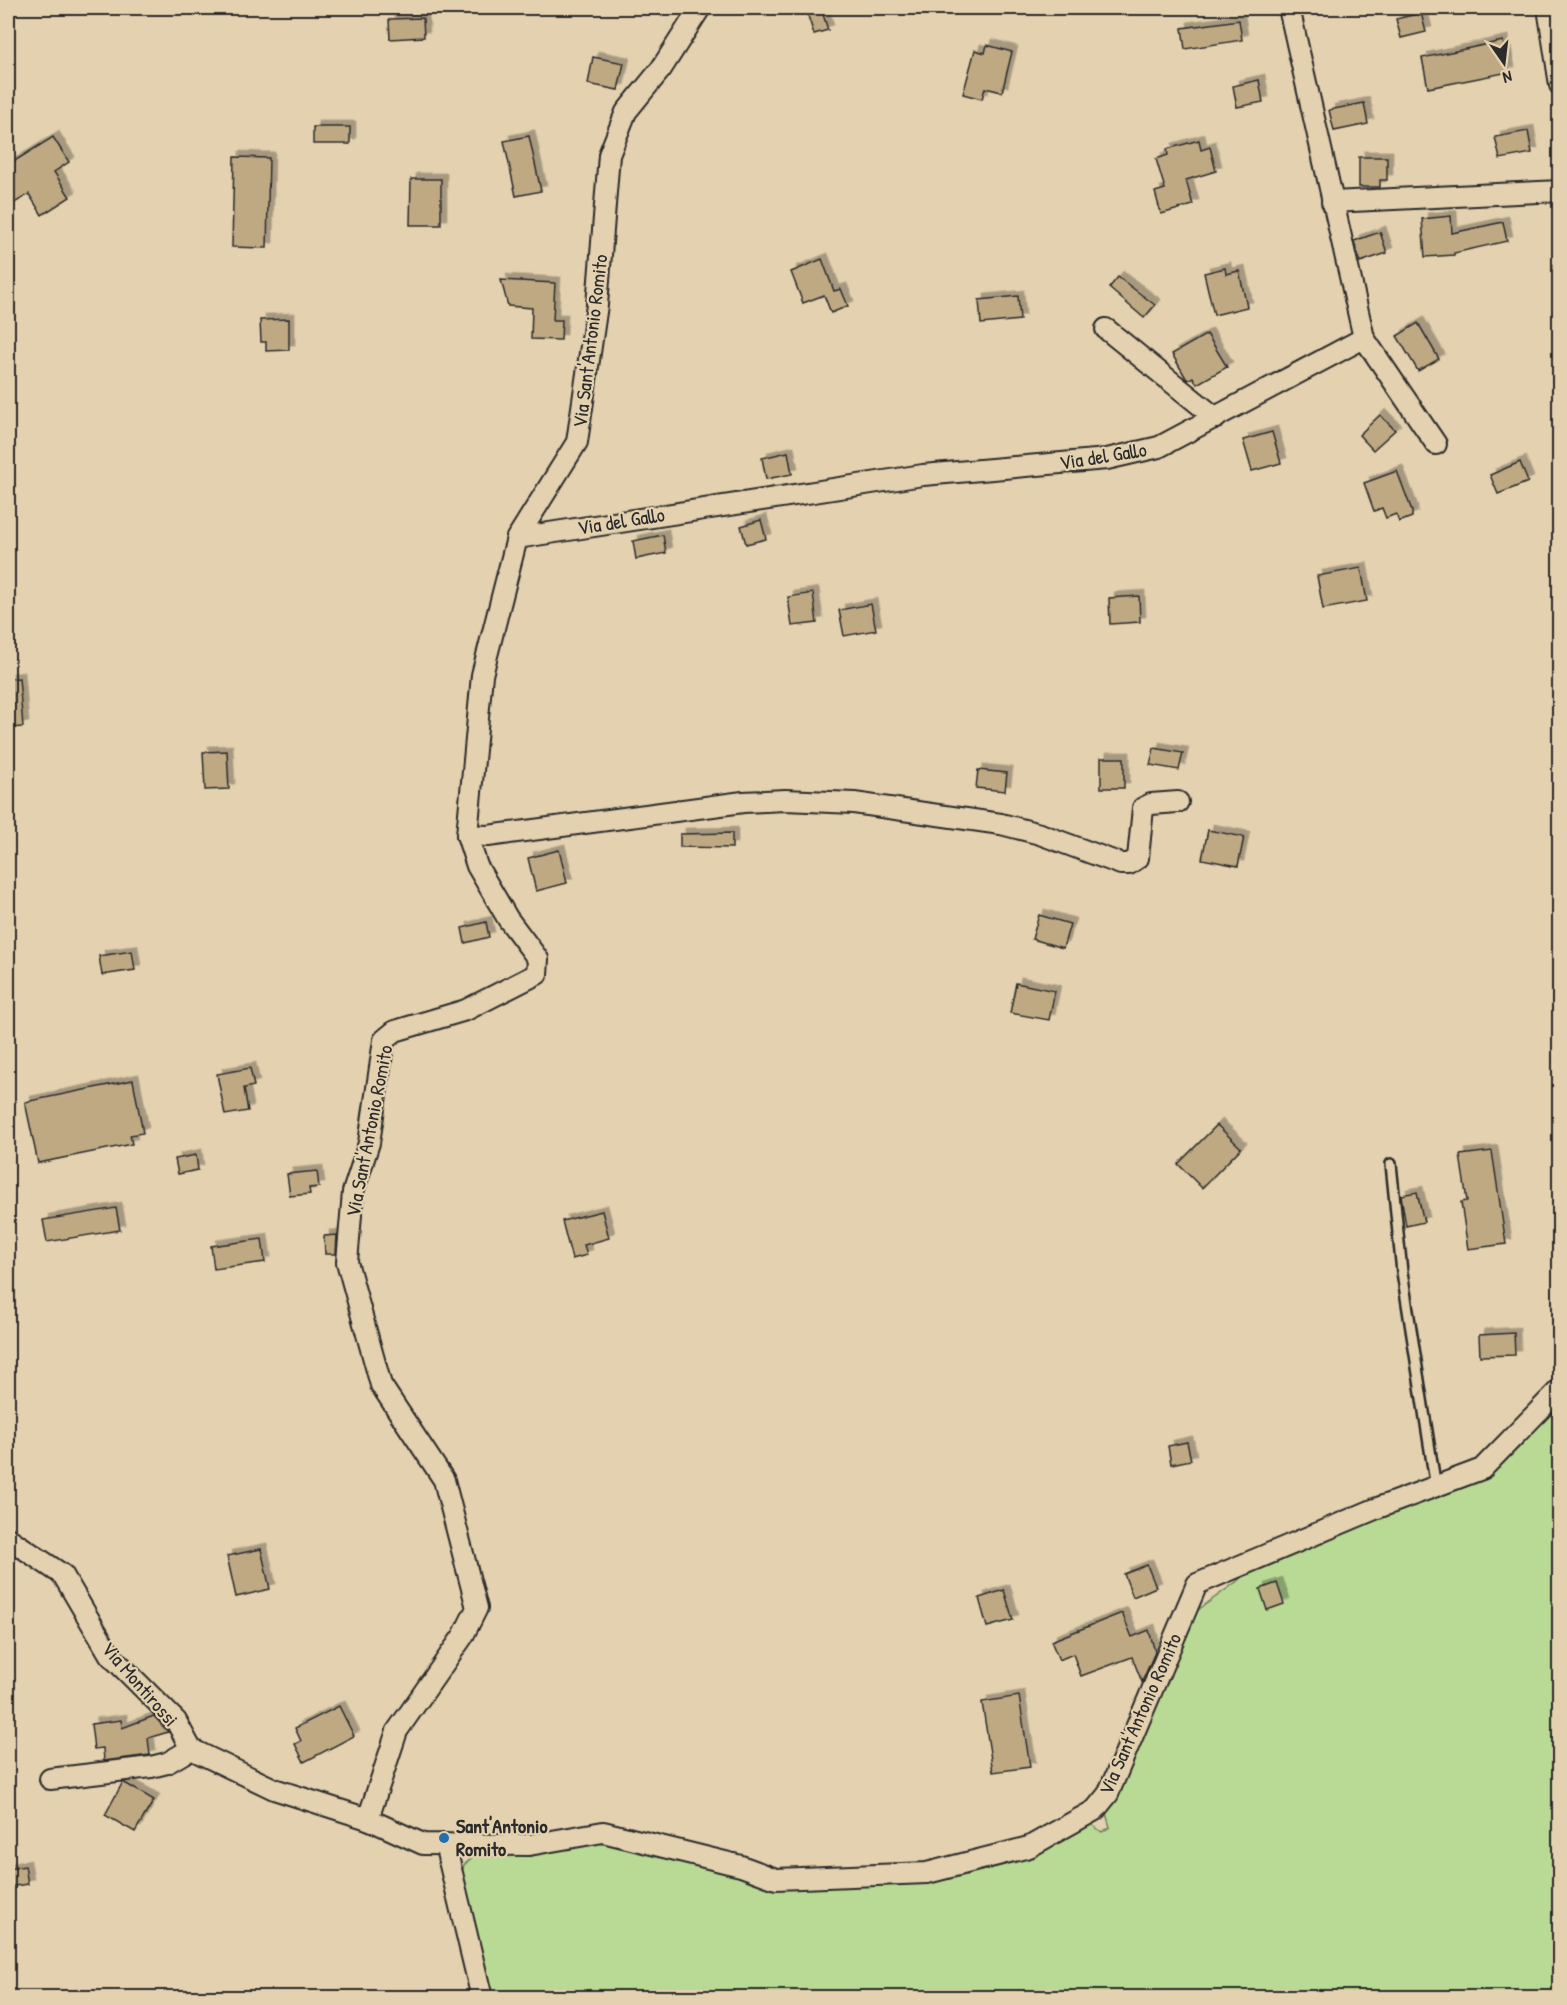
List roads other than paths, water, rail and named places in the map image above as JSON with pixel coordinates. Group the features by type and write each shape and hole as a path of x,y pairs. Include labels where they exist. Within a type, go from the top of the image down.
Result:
{"street":[{"name":"Via Sant'Antonio Romito","path":"700,8 660,69 626,112 609,155 597,305 577,442 516,538 482,675 467,835 477,866 508,919 538,959 537,974 466,1010 395,1031 384,1040 369,1143 353,1192 347,1262 381,1385 444,1480 477,1608 463,1636 397,1731 368,1819 423,1844 529,1845 603,1832 741,1866 776,1879 927,1874 1029,1847 1095,1810 1108,1794 1197,1584 1375,1509 1482,1469 1560,1389"},
{"path":"1289,8 1364,338 1436,444"},
{"path":"1548,8 1560,85"},
{"path":"1332,202 1560,191"},
{"path":"1106,329 1216,418"},
{"name":"Via del Gallo","path":"516,538 923,475 1107,459 1159,447 1364,338"},
{"path":"467,835 488,836 743,802 785,800 854,803 1001,824 1040,834 1121,864 1129,864 1138,858 1141,849 1143,808 1151,804 1178,802"},
{"name":"Via Montirossi","path":"8,1538 63,1575 110,1655 176,1720 190,1749"},
{"path":"50,1779 151,1767 167,1763 190,1749 274,1789 368,1819"},
{"path":"445,1844 482,1998"}],"lane":[{"path":"1391,1164 1402,1272 1436,1488"}],"place":[{"name":"Sant'Antonio Romito","path":"444,1838"}]}
